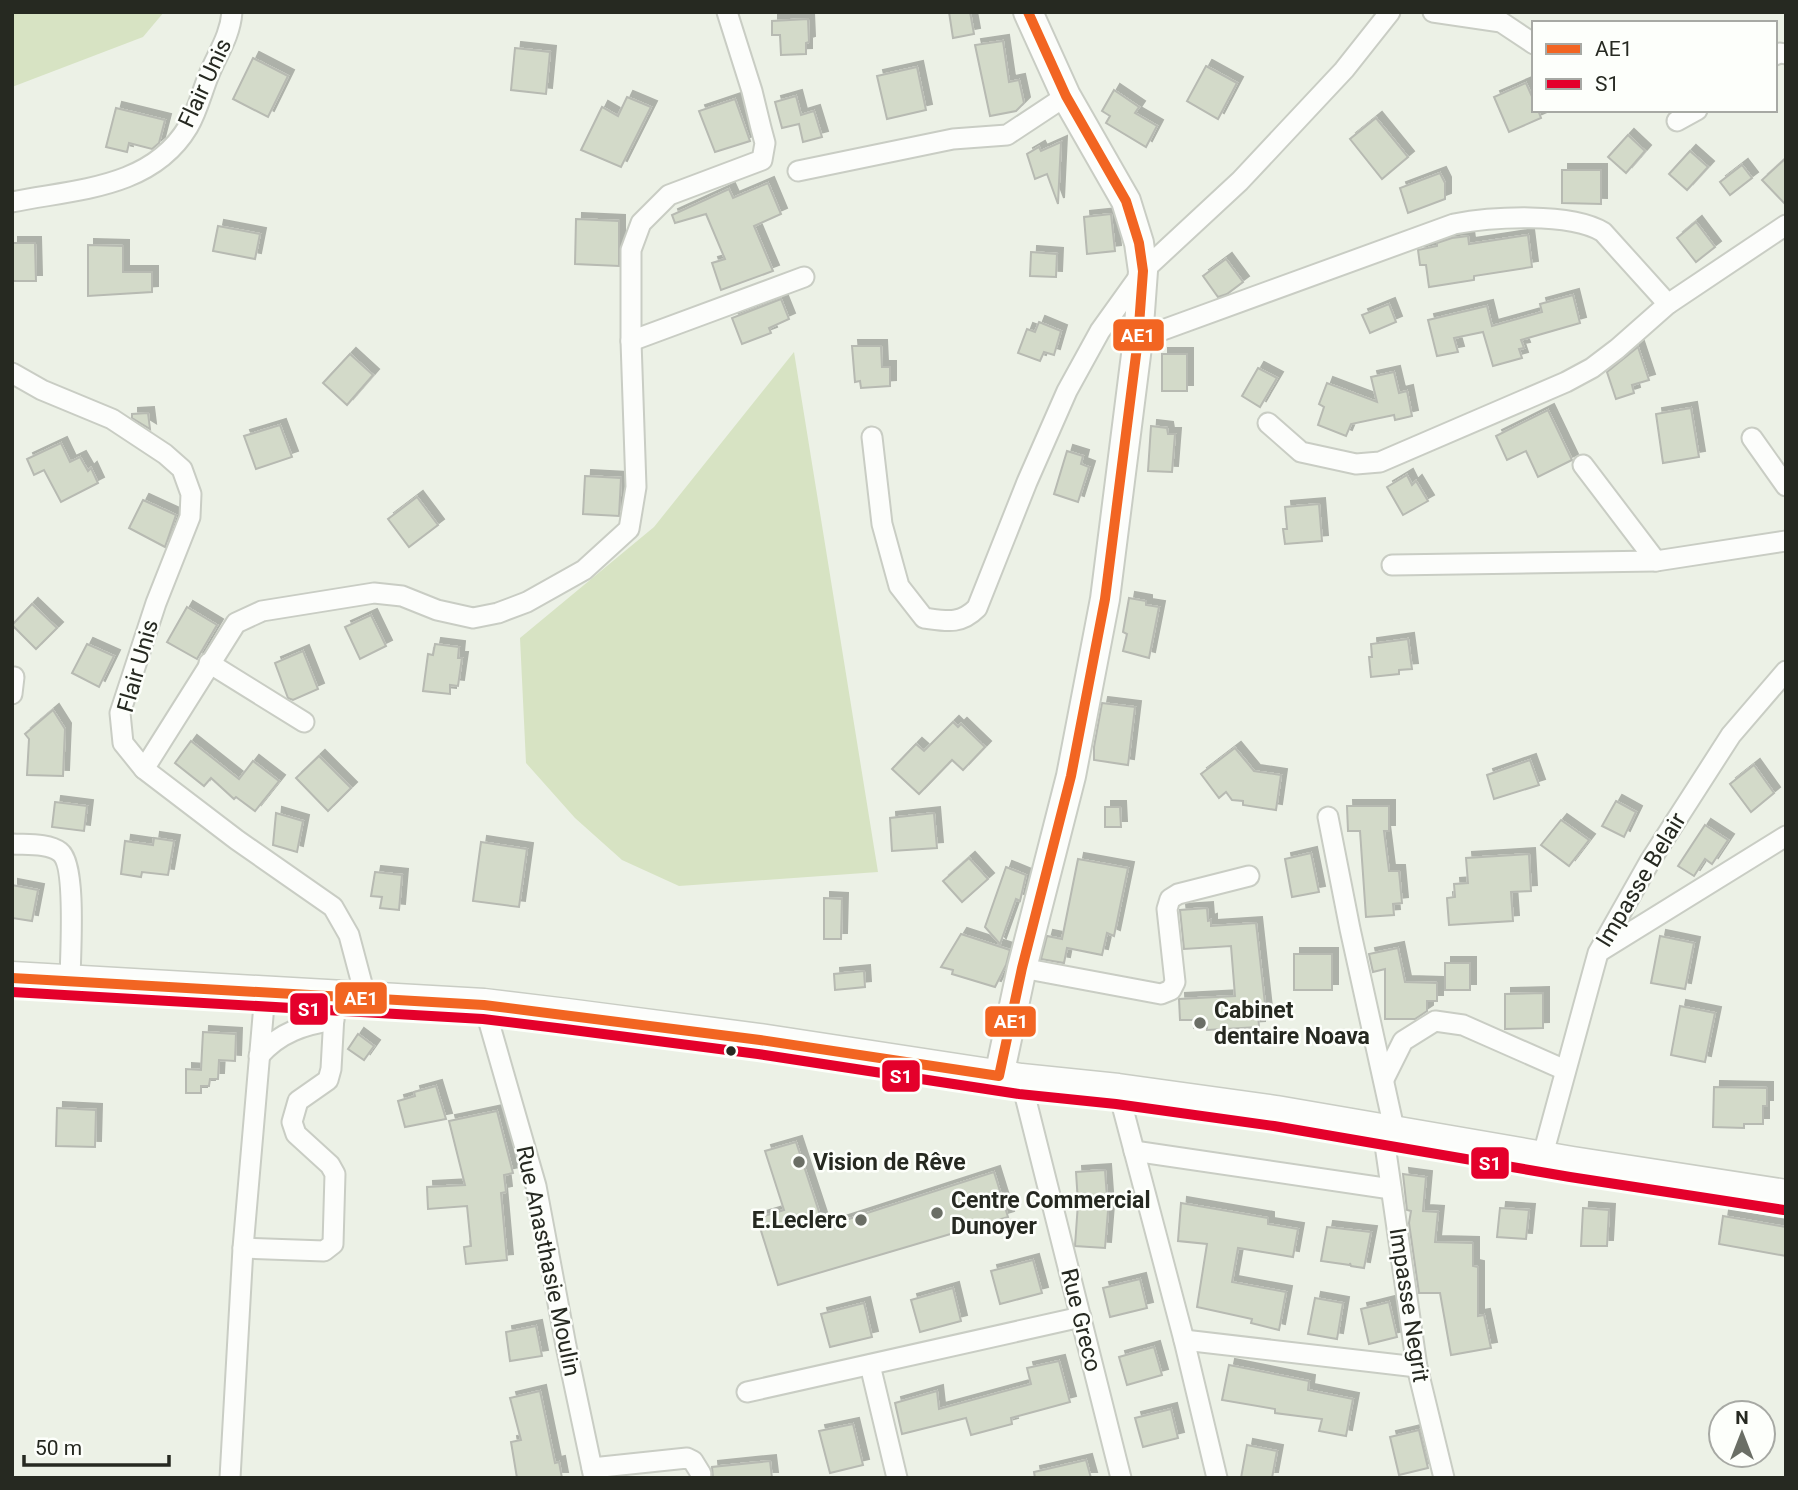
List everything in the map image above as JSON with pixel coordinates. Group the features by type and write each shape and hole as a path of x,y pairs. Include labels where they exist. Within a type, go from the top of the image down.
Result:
{"main road":[{"path":"12,978 265,993 345,1005 484,1005 760,1040 1010,1078 1276,1112 1542,1158 1786,1196"}],"street":[{"name":"Flair Unis","path":"12,202 97,188 146,168 166,153 189,127 211,69 231,30 232,12"},
{"path":"144,769 236,623 262,611 374,593 402,596 437,610 473,618 498,613 527,602 584,570 629,529 636,487 631,250 640,223 669,195 762,160 765,143 746,68 727,12"},
{"path":"1010,1078 1022,968 1071,776 1105,599 1138,339 1143,271 1139,243 1126,201 1066,96 1028,12"},
{"path":"872,437 881,524 899,586 924,618 954,622 968,618 977,608 1027,482 1080,364 1100,331 1143,271 1240,181 1344,70 1390,12"},
{"path":"1433,12 1501,22 1532,43"},
{"path":"798,171 953,139 1007,135 1066,96"},
{"path":"1677,121 1693,112"},
{"path":"1138,339 1454,224 1485,218 1574,220 1591,224 1602,232 1668,304"},
{"path":"1268,423 1301,452 1356,464 1380,462 1566,383 1592,368 1668,304 1786,225"},
{"path":"631,341 804,277"},
{"name":"Flair Unis","path":"12,373 42,390 112,419 165,454 182,469 191,494 190,517 156,603 120,713 123,743 144,769 237,840 333,906 349,936 345,1005 328,1080 298,1101 292,1122 296,1134 330,1165 335,1174 333,1244 324,1251 243,1248"},
{"path":"1752,438 1786,486"},
{"path":"1583,465 1656,561"},
{"path":"1392,565 1656,561 1786,541"},
{"path":"209,663 304,722"},
{"name":"Impasse Belair","path":"1542,1158 1598,953 1650,861 1731,735 1786,671"},
{"name":"Impasse Negrit","path":"1328,817 1384,1079 1391,1189 1418,1367 1444,1478"},
{"path":"1598,953 1786,836"},
{"path":"12,844 50,847 62,853 67,860 71,884 70,981"},
{"path":"1022,968 1161,994 1171,990 1175,982 1167,909 1170,899 1178,894 1249,876"},
{"path":"230,1478 243,1248 265,993"},
{"path":"260,1056 272,1041 345,1005"},
{"name":"Rue Anasthasie Moulin","path":"484,1005 536,1186 593,1473"},
{"path":"1384,1079 1403,1041 1435,1021 1463,1025 1564,1070"},
{"name":"Rue Greco","path":"1010,1078 1081,1317 1121,1478"},
{"path":"1118,1090 1184,1340 1217,1478"},
{"path":"1134,1152 1391,1189"},
{"path":"747,1392 1081,1317"},
{"path":"1184,1340 1418,1367"},
{"path":"870,1365 897,1478"},
{"path":"593,1473 687,1458 693,1461 701,1474"}],"green space":[{"path":"12,12 164,12 143,37 12,87"},
{"path":"794,352 878,872 679,886 622,860 575,818 526,763 520,638 654,527"}],"building":[{"path":"949,12 970,12 974,34 953,38"},
{"path":"808,19 809,42 806,43 806,54 781,55 780,35 772,35 772,21"},
{"path":"1003,41 1009,82 1019,80 1024,103 1016,111 990,116 975,45"},
{"path":"515,48 550,52 546,94 511,90"},
{"path":"253,58 288,76 268,117 233,99"},
{"path":"1206,66 1237,83 1218,119 1187,101"},
{"path":"917,67 926,110 887,119 877,76"},
{"path":"1526,83 1532,96 1532,112 1539,112 1541,118 1509,132 1494,97"},
{"path":"1114,90 1139,107 1135,113 1157,126 1146,147 1106,123 1110,116 1102,111"},
{"path":"796,96 801,115 814,111 822,137 803,142 799,124 782,128 775,102"},
{"path":"627,97 651,107 621,167 581,150 602,107 618,116"},
{"path":"735,99 750,141 715,152 699,111"},
{"path":"116,108 165,120 159,143 152,149 129,143 127,152 106,147"},
{"path":"1376,118 1408,157 1382,179 1350,139"},
{"path":"1628,135 1645,151 1626,173 1608,157"},
{"path":"1061,142 1058,204 1047,174 1035,179 1027,154 1039,147 1041,151"},
{"path":"1690,151 1708,167 1687,190 1669,174"},
{"path":"1786,158 1786,205 1762,180"},
{"path":"1742,165 1752,178 1730,195 1720,182"},
{"path":"1562,170 1601,170 1601,204 1562,203"},
{"path":"1440,173 1445,183 1445,199 1408,213 1400,188"},
{"path":"768,183 781,214 754,226 773,271 721,290 712,263 725,259 706,214 675,223 672,215 729,189 733,198"},
{"path":"1111,214 1115,251 1087,254 1084,217"},
{"path":"576,219 619,221 619,266 575,264"},
{"path":"1696,222 1715,247 1696,262 1677,238"},
{"path":"218,226 260,234 255,259 213,251"},
{"path":"1528,235 1532,267 1474,276 1474,280 1429,287 1426,265 1420,265 1418,250 1437,246 1437,243 1452,238 1468,236 1469,244"},
{"path":"12,243 35,243 36,281 12,281"},
{"path":"88,245 123,246 123,272 152,272 152,292 88,296"},
{"path":"1031,252 1057,254 1056,277 1030,276"},
{"path":"1226,259 1243,282 1218,297 1203,276"},
{"path":"1573,295 1580,323 1521,340 1524,348 1519,349 1522,358 1493,366 1483,332 1454,338 1458,352 1437,356 1428,320 1487,306 1492,326 1542,312 1540,304"},
{"path":"781,299 789,319 769,328 771,333 742,344 732,318"},
{"path":"1389,304 1396,322 1370,333 1362,315"},
{"path":"1039,322 1061,331 1054,355 1044,352 1040,361 1018,353 1027,329 1035,332"},
{"path":"852,346 881,346 882,367 890,367 890,386 861,388 860,381 855,382"},
{"path":"1638,347 1649,380 1632,385 1634,393 1616,399 1607,372"},
{"path":"350,354 373,375 347,405 323,383"},
{"path":"1162,354 1187,354 1187,391 1162,391"},
{"path":"1258,368 1277,378 1260,407 1242,396"},
{"path":"1394,372 1399,393 1407,391 1412,416 1395,420 1394,415 1351,424 1346,436 1318,425 1324,407 1319,404 1327,383 1377,402 1371,377"},
{"path":"1691,408 1699,457 1663,463 1656,414"},
{"path":"1548,410 1572,460 1538,477 1526,451 1507,460 1496,436"},
{"path":"148,413 150,429 132,418 132,414"},
{"path":"280,425 292,457 256,469 244,436"},
{"path":"1151,426 1167,428 1168,434 1175,434 1172,472 1148,471"},
{"path":"61,443 70,462 80,457 88,471 91,468 98,483 61,502 44,470 34,475 27,459"},
{"path":"1067,451 1083,456 1081,464 1089,467 1078,502 1054,494"},
{"path":"1407,475 1412,485 1416,481 1428,501 1403,515 1387,487"},
{"path":"585,476 621,478 619,516 583,514"},
{"path":"417,497 438,525 409,547 388,519"},
{"path":"143,500 176,515 165,547 129,528"},
{"path":"1319,504 1322,541 1285,544 1285,507"},
{"path":"1129,598 1159,607 1149,658 1123,651 1127,634 1123,632"},
{"path":"32,604 57,628 36,649 12,625"},
{"path":"187,607 217,625 197,659 167,642"},
{"path":"371,615 386,646 360,659 345,627"},
{"path":"1408,639 1412,669 1399,670 1399,674 1371,677 1371,644"},
{"path":"87,644 114,656 99,687 72,673"},
{"path":"435,644 459,647 458,658 462,658 458,686 450,685 450,694 423,691 428,654 433,655"},
{"path":"303,651 318,689 293,700 288,698 275,663"},
{"path":"1102,703 1135,707 1128,765 1094,760"},
{"path":"53,710 65,729 63,776 27,775 29,739 25,734"},
{"path":"953,722 958,727 961,724 985,747 963,770 952,760 919,794 892,769 916,744 924,751"},
{"path":"191,741 239,779 253,761 279,781 255,811 236,797 234,799 211,778 204,786 175,763"},
{"path":"1235,748 1254,771 1281,775 1276,810 1243,805 1243,801 1232,800 1226,792 1219,798 1201,774"},
{"path":"319,756 351,788 328,811 296,778"},
{"path":"1530,760 1539,785 1494,799 1487,775"},
{"path":"1754,765 1774,793 1751,812 1730,784"},
{"path":"1616,801 1636,812 1624,837 1602,826"},
{"path":"55,802 87,806 84,831 52,827"},
{"path":"1347,806 1389,806 1389,831 1384,831 1389,871 1399,871 1402,903 1393,904 1394,915 1366,917 1360,831 1348,831"},
{"path":"1105,807 1120,807 1121,827 1105,827"},
{"path":"276,813 303,821 297,852 273,845"},
{"path":"934,813 937,848 892,851 890,818"},
{"path":"1561,820 1589,840 1569,866 1541,845"},
{"path":"1705,825 1728,840 1712,864 1705,859 1694,876 1678,866"},
{"path":"154,838 174,841 168,875 142,872 141,877 121,874 125,841 153,845"},
{"path":"481,842 527,849 519,907 473,901"},
{"path":"1311,853 1319,892 1292,897 1285,859"},
{"path":"1529,854 1531,891 1511,892 1513,921 1449,925 1447,898 1455,897 1454,884 1468,883 1466,858"},
{"path":"969,858 988,879 962,902 943,881"},
{"path":"1078,859 1128,868 1114,936 1107,933 1102,955 1067,948 1064,963 1041,959 1047,936 1062,939"},
{"path":"1006,867 1026,875 1020,901 1016,899 1000,944 985,927"},
{"path":"375,872 402,875 399,910 380,908 382,897 371,896"},
{"path":"12,885 38,890 32,921 12,918"},
{"path":"824,898 842,899 841,939 824,939"},
{"path":"1207,908 1211,926 1256,923 1266,1013 1258,1014 1259,1027 1207,1030 1207,1027 1194,1028 1193,1020 1180,1020 1179,999 1235,996 1231,946 1184,949 1180,910"},
{"path":"961,934 1010,950 995,987 952,974 953,970 941,967"},
{"path":"1660,936 1694,943 1685,989 1651,983"},
{"path":"1398,948 1405,982 1437,983 1437,1001 1427,1001 1427,1011 1415,1019 1385,1019 1385,969 1373,972 1369,954"},
{"path":"1294,954 1332,954 1332,990 1294,990"},
{"path":"1445,963 1470,963 1470,990 1445,990"},
{"path":"864,971 865,987 835,990 834,974"},
{"path":"1543,993 1543,1028 1505,1029 1505,994"},
{"path":"1680,1006 1715,1013 1705,1062 1671,1055"},
{"path":"203,1032 236,1034 235,1061 219,1060 218,1079 210,1079 209,1086 201,1086 201,1093 186,1093 186,1069 201,1070"},
{"path":"358,1034 374,1046 364,1060 348,1049"},
{"path":"436,1086 446,1119 405,1127 398,1101 415,1096 414,1092"},
{"path":"1714,1087 1767,1088 1763,1124 1744,1124 1744,1128 1713,1127"},
{"path":"57,1108 96,1110 95,1147 56,1146"},
{"path":"497,1111 513,1173 504,1175 506,1192 501,1193 507,1260 466,1264 464,1247 471,1246 467,1206 428,1209 427,1187 465,1185 449,1121"},
{"name":"Centre Commercial Dunoyer","path":"796,1142 824,1227 994,1172 1008,1217 778,1285 757,1218 784,1210 765,1151"},
{"path":"1105,1170 1108,1211 1105,1248 1075,1246 1078,1203 1076,1172"},
{"path":"1403,1174 1426,1177 1423,1211 1438,1212 1435,1242 1473,1243 1473,1266 1478,1267 1478,1316 1484,1315 1491,1348 1451,1355 1440,1293 1419,1293 1409,1223 1411,1211 1407,1210"},
{"path":"1181,1203 1268,1218 1268,1224 1298,1229 1293,1257 1238,1248 1232,1282 1286,1292 1279,1330 1251,1323 1252,1319 1197,1307 1207,1244 1178,1241"},
{"path":"1500,1208 1529,1210 1526,1239 1497,1237"},
{"path":"1583,1208 1609,1210 1607,1246 1581,1246"},
{"path":"1723,1216 1786,1227 1786,1256 1719,1244"},
{"path":"1327,1227 1371,1232 1364,1268 1351,1266 1350,1263 1321,1261"},
{"path":"1033,1260 1042,1293 1000,1304 991,1271"},
{"path":"1140,1279 1147,1308 1110,1317 1103,1288"},
{"path":"953,1288 961,1321 920,1332 911,1300"},
{"path":"1315,1298 1343,1303 1337,1339 1308,1334"},
{"path":"1389,1302 1397,1337 1369,1344 1361,1309"},
{"path":"864,1303 872,1337 830,1347 821,1314"},
{"path":"536,1326 542,1356 510,1361 506,1332"},
{"path":"1154,1347 1162,1375 1127,1385 1119,1357"},
{"path":"1059,1361 1070,1402 1011,1418 1012,1424 971,1435 966,1418 902,1434 895,1403 937,1391 939,1409 1031,1384 1027,1368"},
{"path":"1229,1365 1309,1381 1308,1390 1353,1399 1346,1436 1319,1431 1322,1419 1275,1413 1275,1409 1222,1400"},
{"path":"540,1391 555,1463 559,1462 562,1478 517,1478 511,1442 521,1440 510,1398"},
{"path":"1171,1409 1178,1438 1143,1447 1135,1418"},
{"path":"853,1424 863,1465 830,1473 819,1431"},
{"path":"1419,1430 1428,1468 1399,1475 1390,1437"},
{"path":"1247,1445 1277,1451 1272,1478 1241,1478"},
{"path":"1086,1460 1091,1478 1035,1478 1034,1472"},
{"path":"770,1461 772,1478 713,1478 712,1467"}],"transit line":[{"name":"AE1","path":"12,978 484,1005 760,1040 999,1076 1022,968 1071,776 1105,599 1138,339 1143,271 1139,243 1126,201 1066,96 1028,12"},
{"name":"S1","path":"12,992 483,1019 565,1029 758,1054 1019,1094 1116,1104 1274,1126 1570,1177 1784,1210"}],"place":[{"name":"Cabinet dentaire Noava","path":"1200,1023"},
{"name":"Vision de Rêve","path":"799,1162"},
{"name":"Centre Commercial Dunoyer","path":"937,1213"},
{"name":"E.Leclerc","path":"861,1220"}]}
